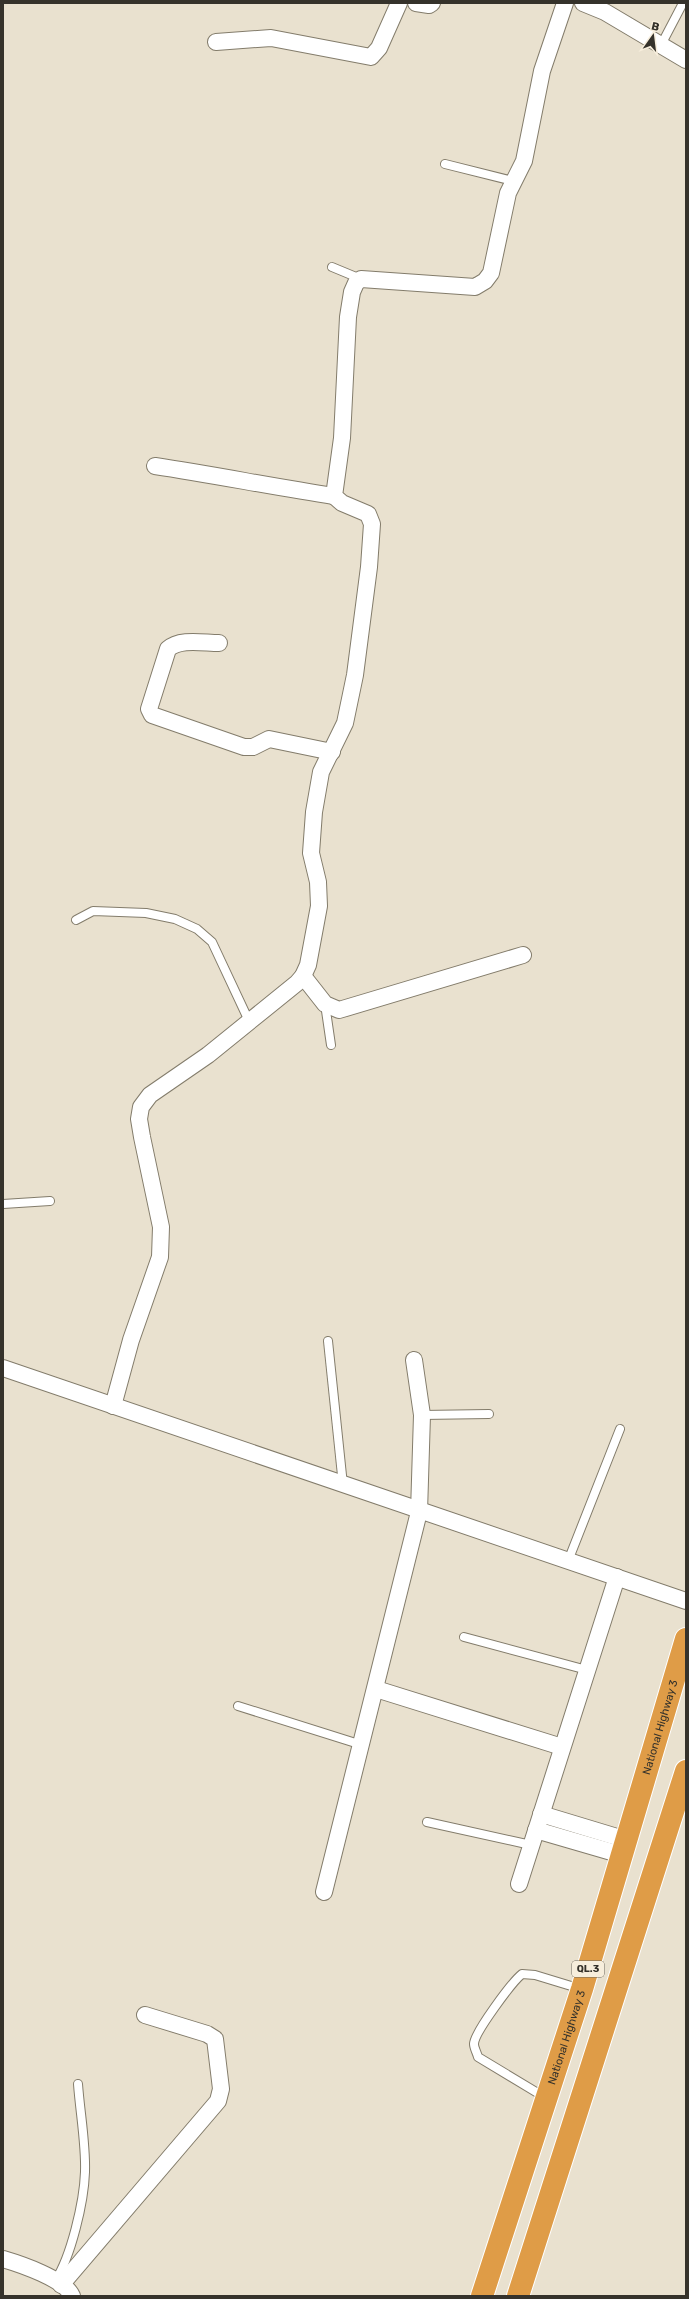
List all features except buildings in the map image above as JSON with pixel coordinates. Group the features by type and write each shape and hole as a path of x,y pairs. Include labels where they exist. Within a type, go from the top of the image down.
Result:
{"highway":[{"name":"National Highway 3","path":"482,2296 582,1989 686,1639"},
{"name":"QL.3","path":"518,2296 685,1777"}],"street":[{"path":"216,42 271,38 371,57 379,48 399,3"},
{"path":"416,3 429,5 432,3"},
{"path":"334,496 342,438 348,317 352,292 356,283 361,279 475,287 485,281 492,267 508,192 524,161 542,71 565,3"},
{"path":"583,3 605,12 686,60"},
{"path":"113,1406 131,1340 160,1257 161,1227 139,1119 141,1107 150,1095 208,1055 249,1022 303,976 308,965 319,906 318,882 311,853 314,812 321,772 332,752 344,723 355,675 369,568 372,524 368,514 342,503 334,496 268,486 232,477 155,466"},
{"path":"219,643 180,643 172,645 168,649 149,709 152,715 244,747 252,747 269,739 332,752"},
{"path":"303,976 325,1004 339,1010 523,955"},
{"path":"324,1892 376,1689 419,1512 422,1415 414,1360"},
{"path":"7,1373 113,1406 419,1512 686,1601"},
{"path":"519,1884 617,1577"},
{"path":"376,1689 562,1747"},
{"path":"541,1814 624,1847"},
{"path":"534,1837 624,1847"},
{"path":"4,2261 46,2275 62,2287 218,2101 221,2089 215,2039 208,2034 145,2015"}],"lane":[{"path":"661,45 683,3"},
{"path":"445,164 513,181"},
{"path":"332,267 361,279"},
{"path":"76,920 93,912 146,913 175,918 197,929 212,942 249,1022"},
{"path":"325,1004 331,1045"},
{"path":"3,1204 50,1201"},
{"path":"328,1341 343,1485"},
{"path":"422,1415 489,1414"},
{"path":"568,1561 620,1429"},
{"path":"464,1637 587,1670"},
{"path":"238,1706 362,1745"},
{"path":"427,1822 534,1837"},
{"path":"547,2098 478,2057 474,2044 478,2033 513,1981 522,1974 535,1975 582,1989"},
{"path":"62,2287 62,2270 74,2235 85,2172 78,2084"}]}
